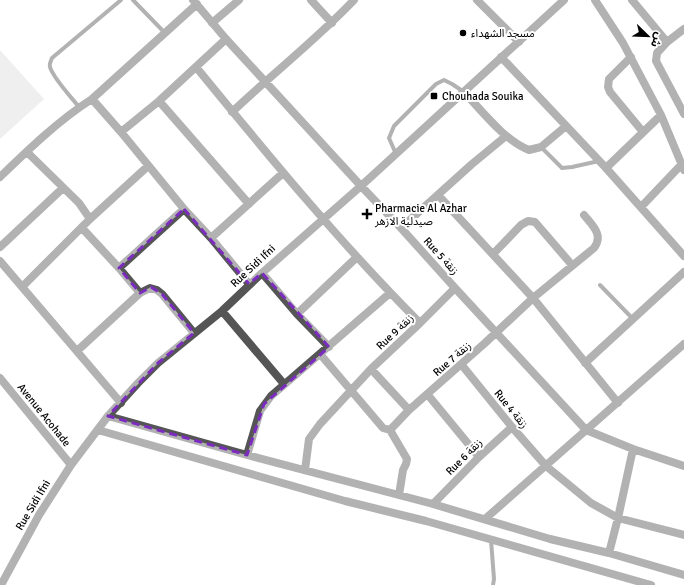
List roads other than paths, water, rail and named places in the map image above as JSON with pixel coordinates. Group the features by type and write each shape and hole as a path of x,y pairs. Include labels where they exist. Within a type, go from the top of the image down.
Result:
{"street":[{"path":"212,23 239,0"},
{"path":"311,0 332,22"},
{"path":"232,112 332,22 354,0"},
{"path":"477,0 519,42"},
{"name":"Rue Sidi Ifni","path":"1,585 39,515 71,465 108,416 158,363 222,311 262,272 322,218 361,186 564,0"},
{"path":"596,0 631,57 661,115 683,168 641,207"},
{"path":"632,0 667,42"},
{"path":"0,177 79,107 92,99 195,2"},
{"name":"Rue 5 زنقة","path":"195,2 212,23 586,430 633,450 684,466"},
{"path":"684,29 667,42 657,53 656,61 684,114"},
{"path":"121,132 196,68 226,38"},
{"path":"502,57 599,160 684,256"},
{"path":"631,57 609,79 608,87 610,92 643,132"},
{"path":"196,68 322,218 390,293 420,323"},
{"path":"464,92 506,136 517,145 529,150 541,147 566,126"},
{"path":"92,99 249,284"},
{"path":"159,101 249,204"},
{"path":"606,168 661,115"},
{"path":"401,228 506,136"},
{"path":"27,152 79,204 90,220"},
{"path":"22,287 90,220 148,166"},
{"path":"211,238 283,173"},
{"path":"0,247 63,188"},
{"path":"438,195 533,298 618,404"},
{"path":"119,268 184,209"},
{"name":"Rue 7 زنقة","path":"386,429 428,395 497,333 533,298 594,248 599,240 599,235 597,230 584,215"},
{"path":"493,254 521,225 528,221 535,222 572,265"},
{"path":"82,228 140,292"},
{"path":"297,314 357,257"},
{"path":"0,262 121,402"},
{"path":"262,272 297,314 329,347"},
{"path":"585,363 684,272"},
{"path":"77,351 140,292 150,288 157,290 194,333"},
{"name":"Rue 9 زنقة","path":"350,391 455,288"},
{"path":"247,455 260,411 270,396 329,347 390,293"},
{"path":"222,311 284,384"},
{"path":"485,519 586,430 618,404 684,344"},
{"path":"320,354 350,391 386,429 407,459 403,470 399,495"},
{"name":"Rue 4 زنقة","path":"461,364 546,466 591,503 618,518 684,535"},
{"path":"371,369 409,410"},
{"name":"Avenue Acohade","path":"0,378 71,465"},
{"path":"305,470 308,445 313,432 350,391"},
{"path":"428,395 479,457"},
{"path":"108,416 247,455 433,504 550,539 609,553 684,575"},
{"name":"Rue 6 زنقة","path":"433,504 479,457 512,427"},
{"path":"98,430 345,501 651,585"},
{"path":"609,553 633,450"}],"lane":[{"path":"79,107 54,76 50,67 50,62 52,58 121,0"},
{"path":"133,0 164,32"},
{"path":"396,154 389,138 394,126 436,84 444,80 464,92"},
{"path":"541,147 562,168 599,160"},
{"path":"600,285 633,319"},
{"path":"491,540 494,578 493,585"}],"place":[{"name":"مسجد الشهداء","path":"463,33"},
{"name":"Chouhada Souika","path":"434,96"},
{"name":"Pharmacie Al Azhar صيدلية الازهر","path":"367,214"}]}
